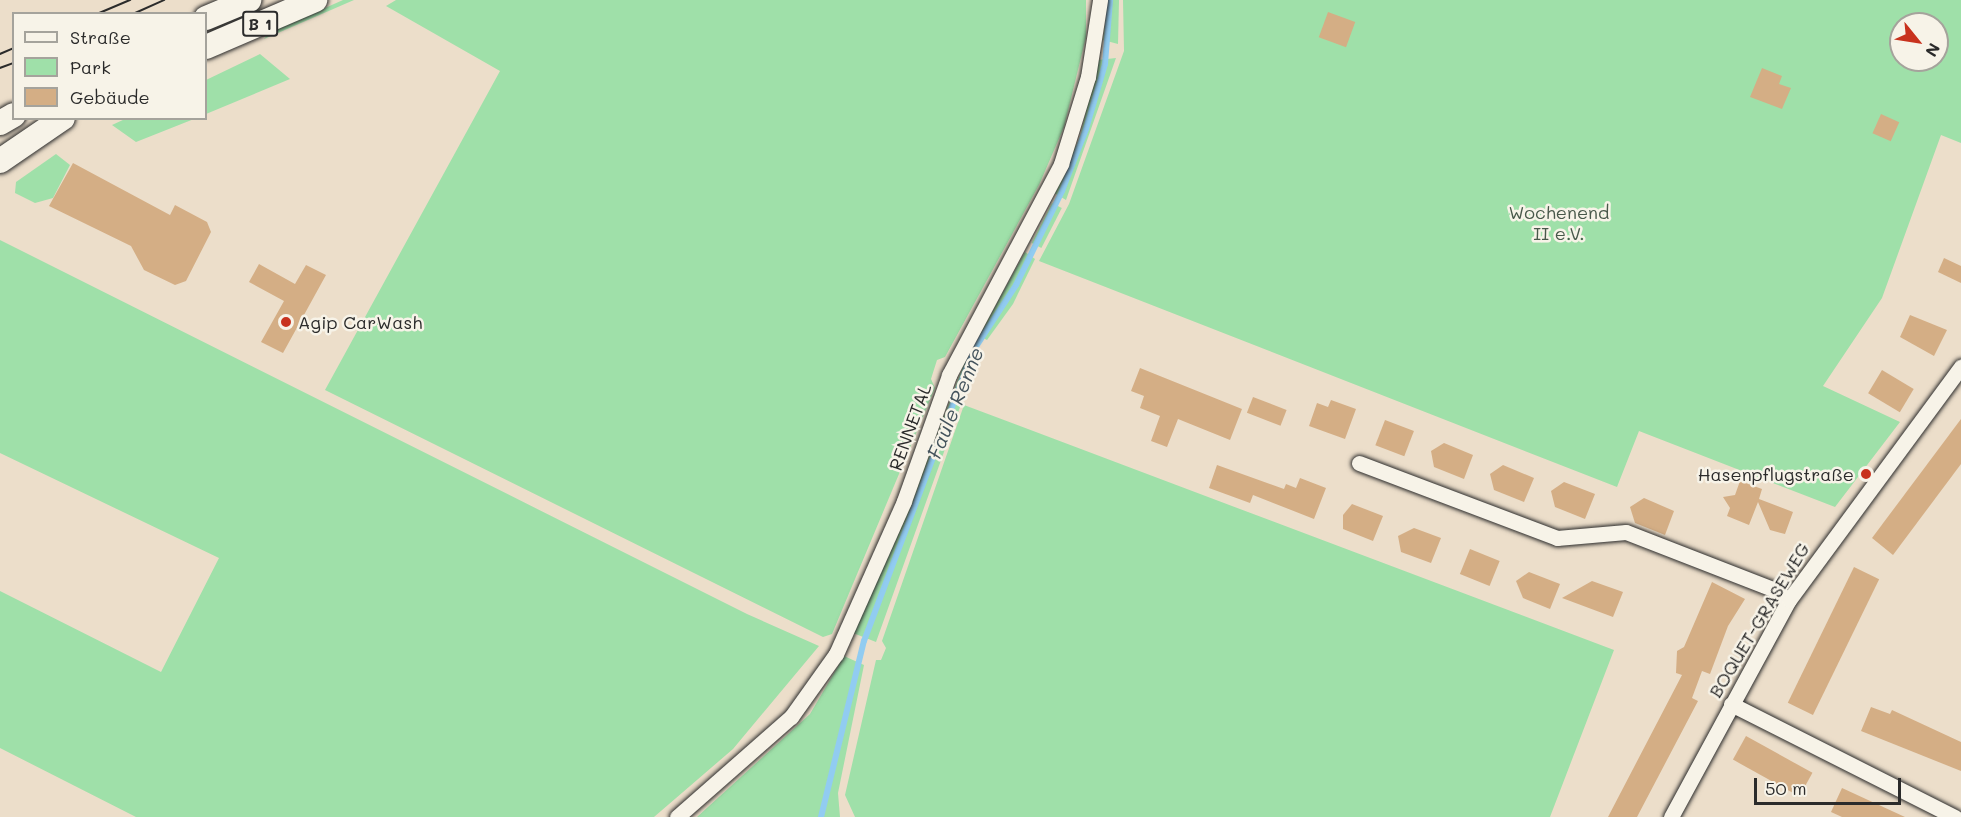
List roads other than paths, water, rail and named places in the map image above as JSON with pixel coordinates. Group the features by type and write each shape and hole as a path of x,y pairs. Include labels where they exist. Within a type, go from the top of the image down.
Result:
{"main road":[{"name":"B 1","path":"207,18 249,0"},
{"name":"B 1","path":"207,47 315,0"},
{"path":"0,161 60,120"}],"street":[{"name":"RENNETAL","path":"676,817 791,717 836,654 904,501 949,375 1061,164 1088,77 1100,0"},
{"name":"BOQUET-GRASEWEG","path":"1671,817 1790,600 1961,368"},
{"path":"1359,463 1557,538 1626,532 1773,589 1790,600"},
{"path":"1731,704 1955,817"}],"waterway":[{"name":"Faule Renne","path":"821,817 864,641 973,351 1016,285 1062,191 1086,129 1105,64 1110,0"}],"tram line":[{"path":"102,12 130,0"},
{"path":"137,12 164,0"},
{"path":"0,54 12,49"},
{"path":"0,68 12,64"}],"place":[{"name":"Agip CarWash","path":"286,322"},
{"name":"Hasenpflugstraße","path":"1866,474"}],"park label":[{"name":"Wochenend II e.V.","path":"1559,223"}]}
